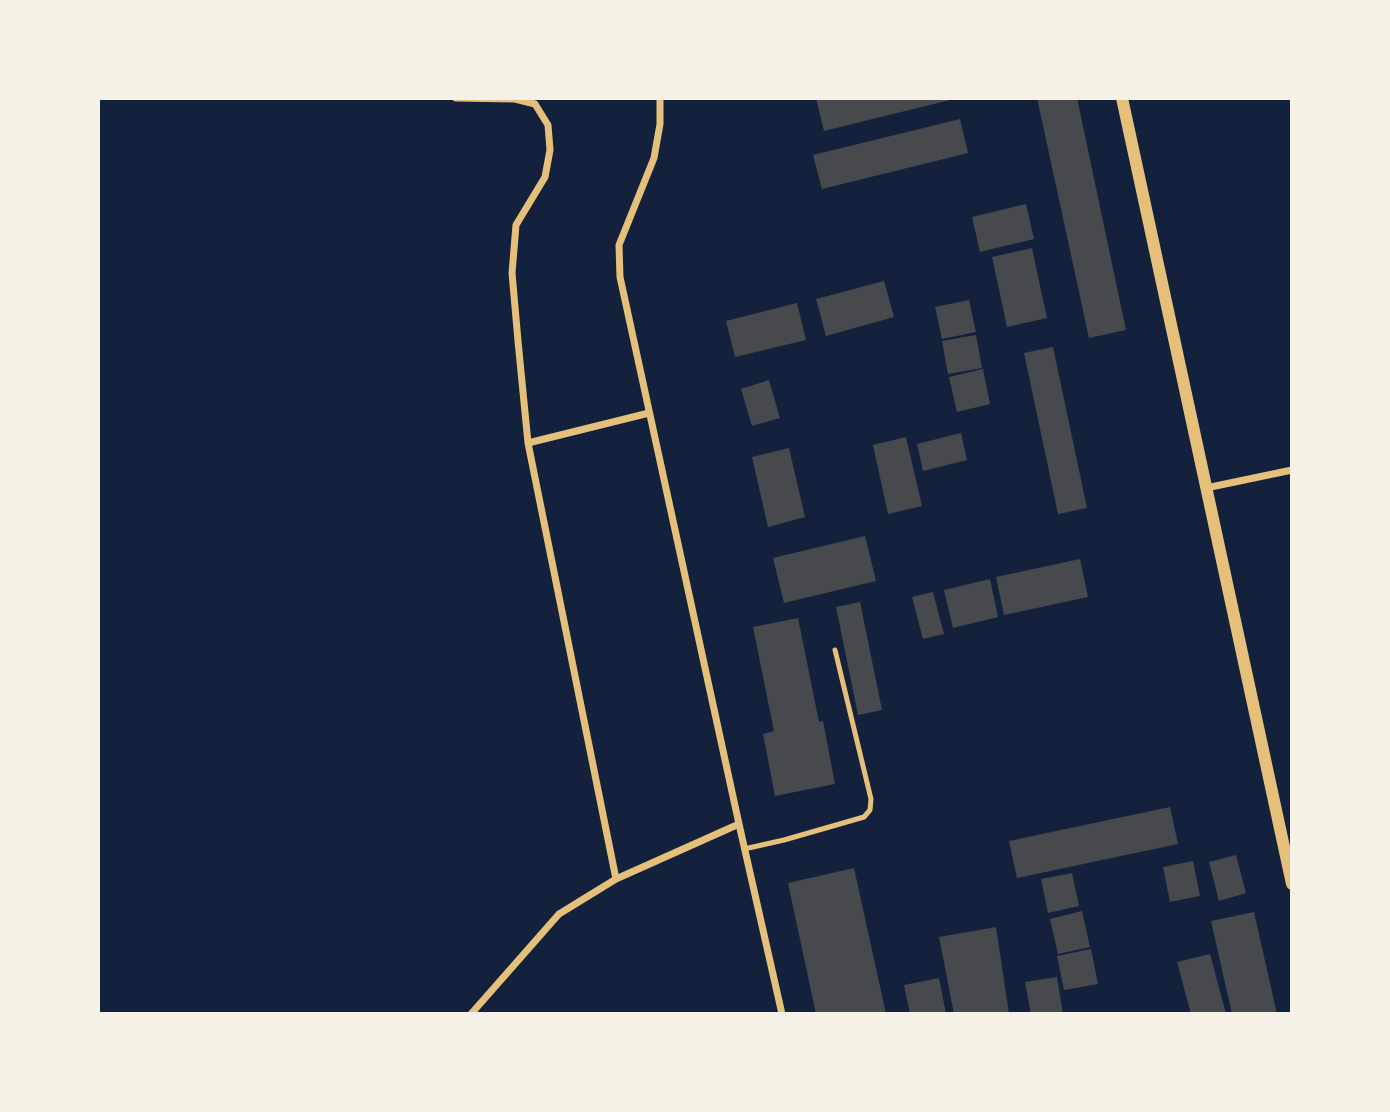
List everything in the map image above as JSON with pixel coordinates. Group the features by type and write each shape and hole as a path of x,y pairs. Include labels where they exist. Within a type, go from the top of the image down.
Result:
{"street":[{"path":"456,98 515,99 536,104 548,125 550,150 545,177 516,225 512,273 528,443 616,879"},
{"path":"660,98 660,124 654,158 619,245 620,277 782,1014"},
{"path":"1122,98 1292,884"},
{"path":"528,443 649,413"},
{"path":"1206,488 1292,470"},
{"path":"471,1014 559,915 616,879 739,824"}],"lane":[{"path":"744,849 864,817 870,810 871,799 835,650"}],"building":[{"path":"816,98 954,98 954,99 824,131"},
{"path":"1037,98 1077,98 1126,330 1089,338"},
{"path":"960,119 968,153 822,189 813,155"},
{"path":"1026,204 1034,239 980,252 972,217"},
{"path":"1032,248 1047,318 1007,327 992,257"},
{"path":"884,281 894,317 826,336 816,299"},
{"path":"969,300 976,332 942,339 935,307"},
{"path":"797,303 806,340 735,357 726,321"},
{"path":"976,335 982,368 948,374 942,341"},
{"path":"1053,347 1087,508 1058,514 1024,353"},
{"path":"983,369 990,404 957,412 949,377"},
{"path":"769,380 780,418 752,426 741,389"},
{"path":"961,433 967,460 923,471 917,444"},
{"path":"906,437 922,506 888,514 873,445"},
{"path":"789,448 805,517 768,527 752,457"},
{"path":"865,536 876,581 784,603 773,558"},
{"path":"1080,559 1088,597 1004,615 996,577"},
{"path":"990,579 998,617 953,628 944,590"},
{"path":"933,592 944,634 923,639 912,597"},
{"path":"860,602 882,710 858,715 836,607"},
{"path":"798,618 819,722 823,721 835,784 775,796 763,734 774,731 753,627"},
{"path":"1170,807 1178,844 1017,878 1009,841"},
{"path":"1236,855 1246,893 1219,901 1209,862"},
{"path":"1193,861 1200,896 1170,902 1163,867"},
{"path":"854,868 886,1014 816,1014 788,883"},
{"path":"1072,873 1079,906 1048,913 1041,879"},
{"path":"1082,911 1090,947 1058,954 1050,919"},
{"path":"1254,912 1277,1014 1232,1014 1211,921"},
{"path":"996,927 1009,1014 954,1014 939,937"},
{"path":"1091,949 1098,984 1064,990 1057,956"},
{"path":"1210,954 1226,1014 1191,1014 1177,962"},
{"path":"1057,977 1063,1014 1031,1014 1025,982"},
{"path":"939,978 946,1014 910,1014 904,985"}]}
